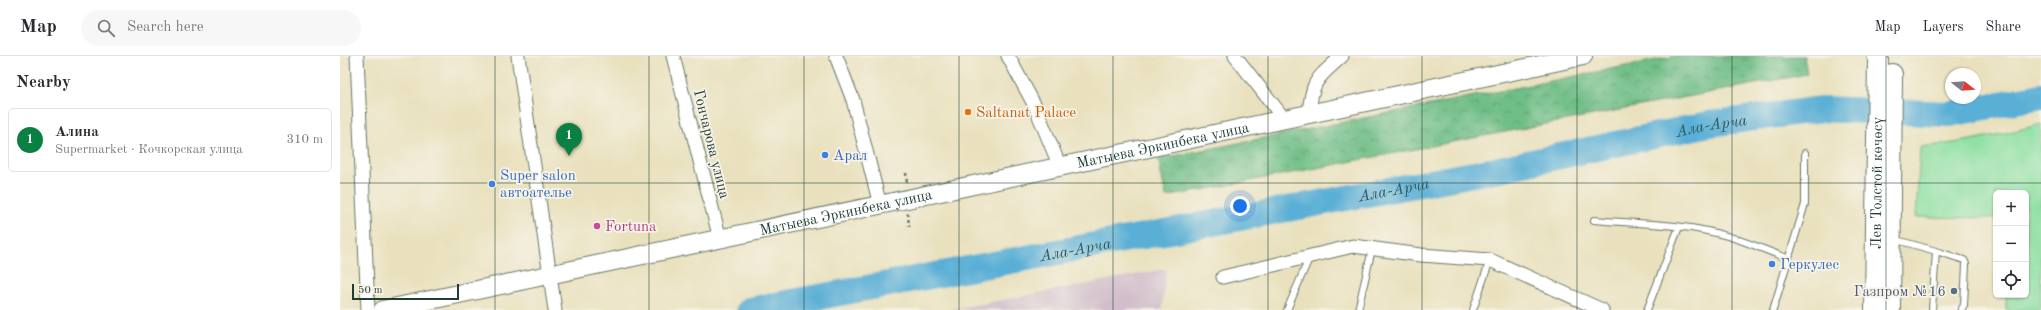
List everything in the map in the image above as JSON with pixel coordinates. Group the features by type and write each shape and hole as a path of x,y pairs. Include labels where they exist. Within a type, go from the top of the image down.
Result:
{"main road":[{"name":"Матыева Эркинбека улица","path":"383,310 1583,56"},
{"name":"Лев Толстой көчөсү","path":"1878,56 1885,85"},
{"name":"Лев Толстой көчөсү","path":"1878,310 1885,85 1892,56"},
{"name":"Лев Толстой көчөсү","path":"1878,310 1892,239 1883,146"}],"street":[{"path":"357,56 368,310"},
{"path":"518,56 548,274 555,310"},
{"name":"Гончарова улица","path":"673,56 720,239"},
{"path":"836,56 853,100 880,205"},
{"path":"1008,56 1035,106 1060,167"},
{"path":"1235,56 1284,120"},
{"path":"1309,114 1311,91 1315,83 1342,56"},
{"path":"1223,277 1353,246 1421,255 1490,260 1602,310"}],"lane":[{"path":"1773,310 1787,258 1805,204 1805,153"},
{"path":"1594,220 1679,227 1727,235 1787,258"},
{"path":"1647,310 1679,227"},
{"path":"1892,239 1964,260 1966,264 1964,305 1961,310"},
{"path":"1358,310 1372,249"},
{"path":"1932,310 1936,251"},
{"path":"1286,310 1310,256"},
{"path":"1473,310 1490,260"}],"shaded area":[{"path":"1166,269 1162,310 949,310"}],"green space":[{"path":"1676,56 1804,56 1807,74 1166,197 1158,159"},
{"path":"2041,124 2041,310 2006,310 2006,298 2029,298 2029,190 1993,190 1993,218 1916,217 1920,147 2011,132"}],"waterway":[{"name":"Ала-Арча","path":"749,310 1495,170 1709,124 1822,109 1950,114 2041,96"}],"place":[{"name":"Saltanat Palace","path":"968,112"},
{"name":"Арал","path":"825,155"},
{"name":"Алина","path":"569,156"},
{"name":"Super salon автоателье","path":"492,184"},
{"name":"Fortuna","path":"597,226"},
{"name":"Геркулес","path":"1772,264"},
{"name":"Газпром №16","path":"1954,291"}]}
